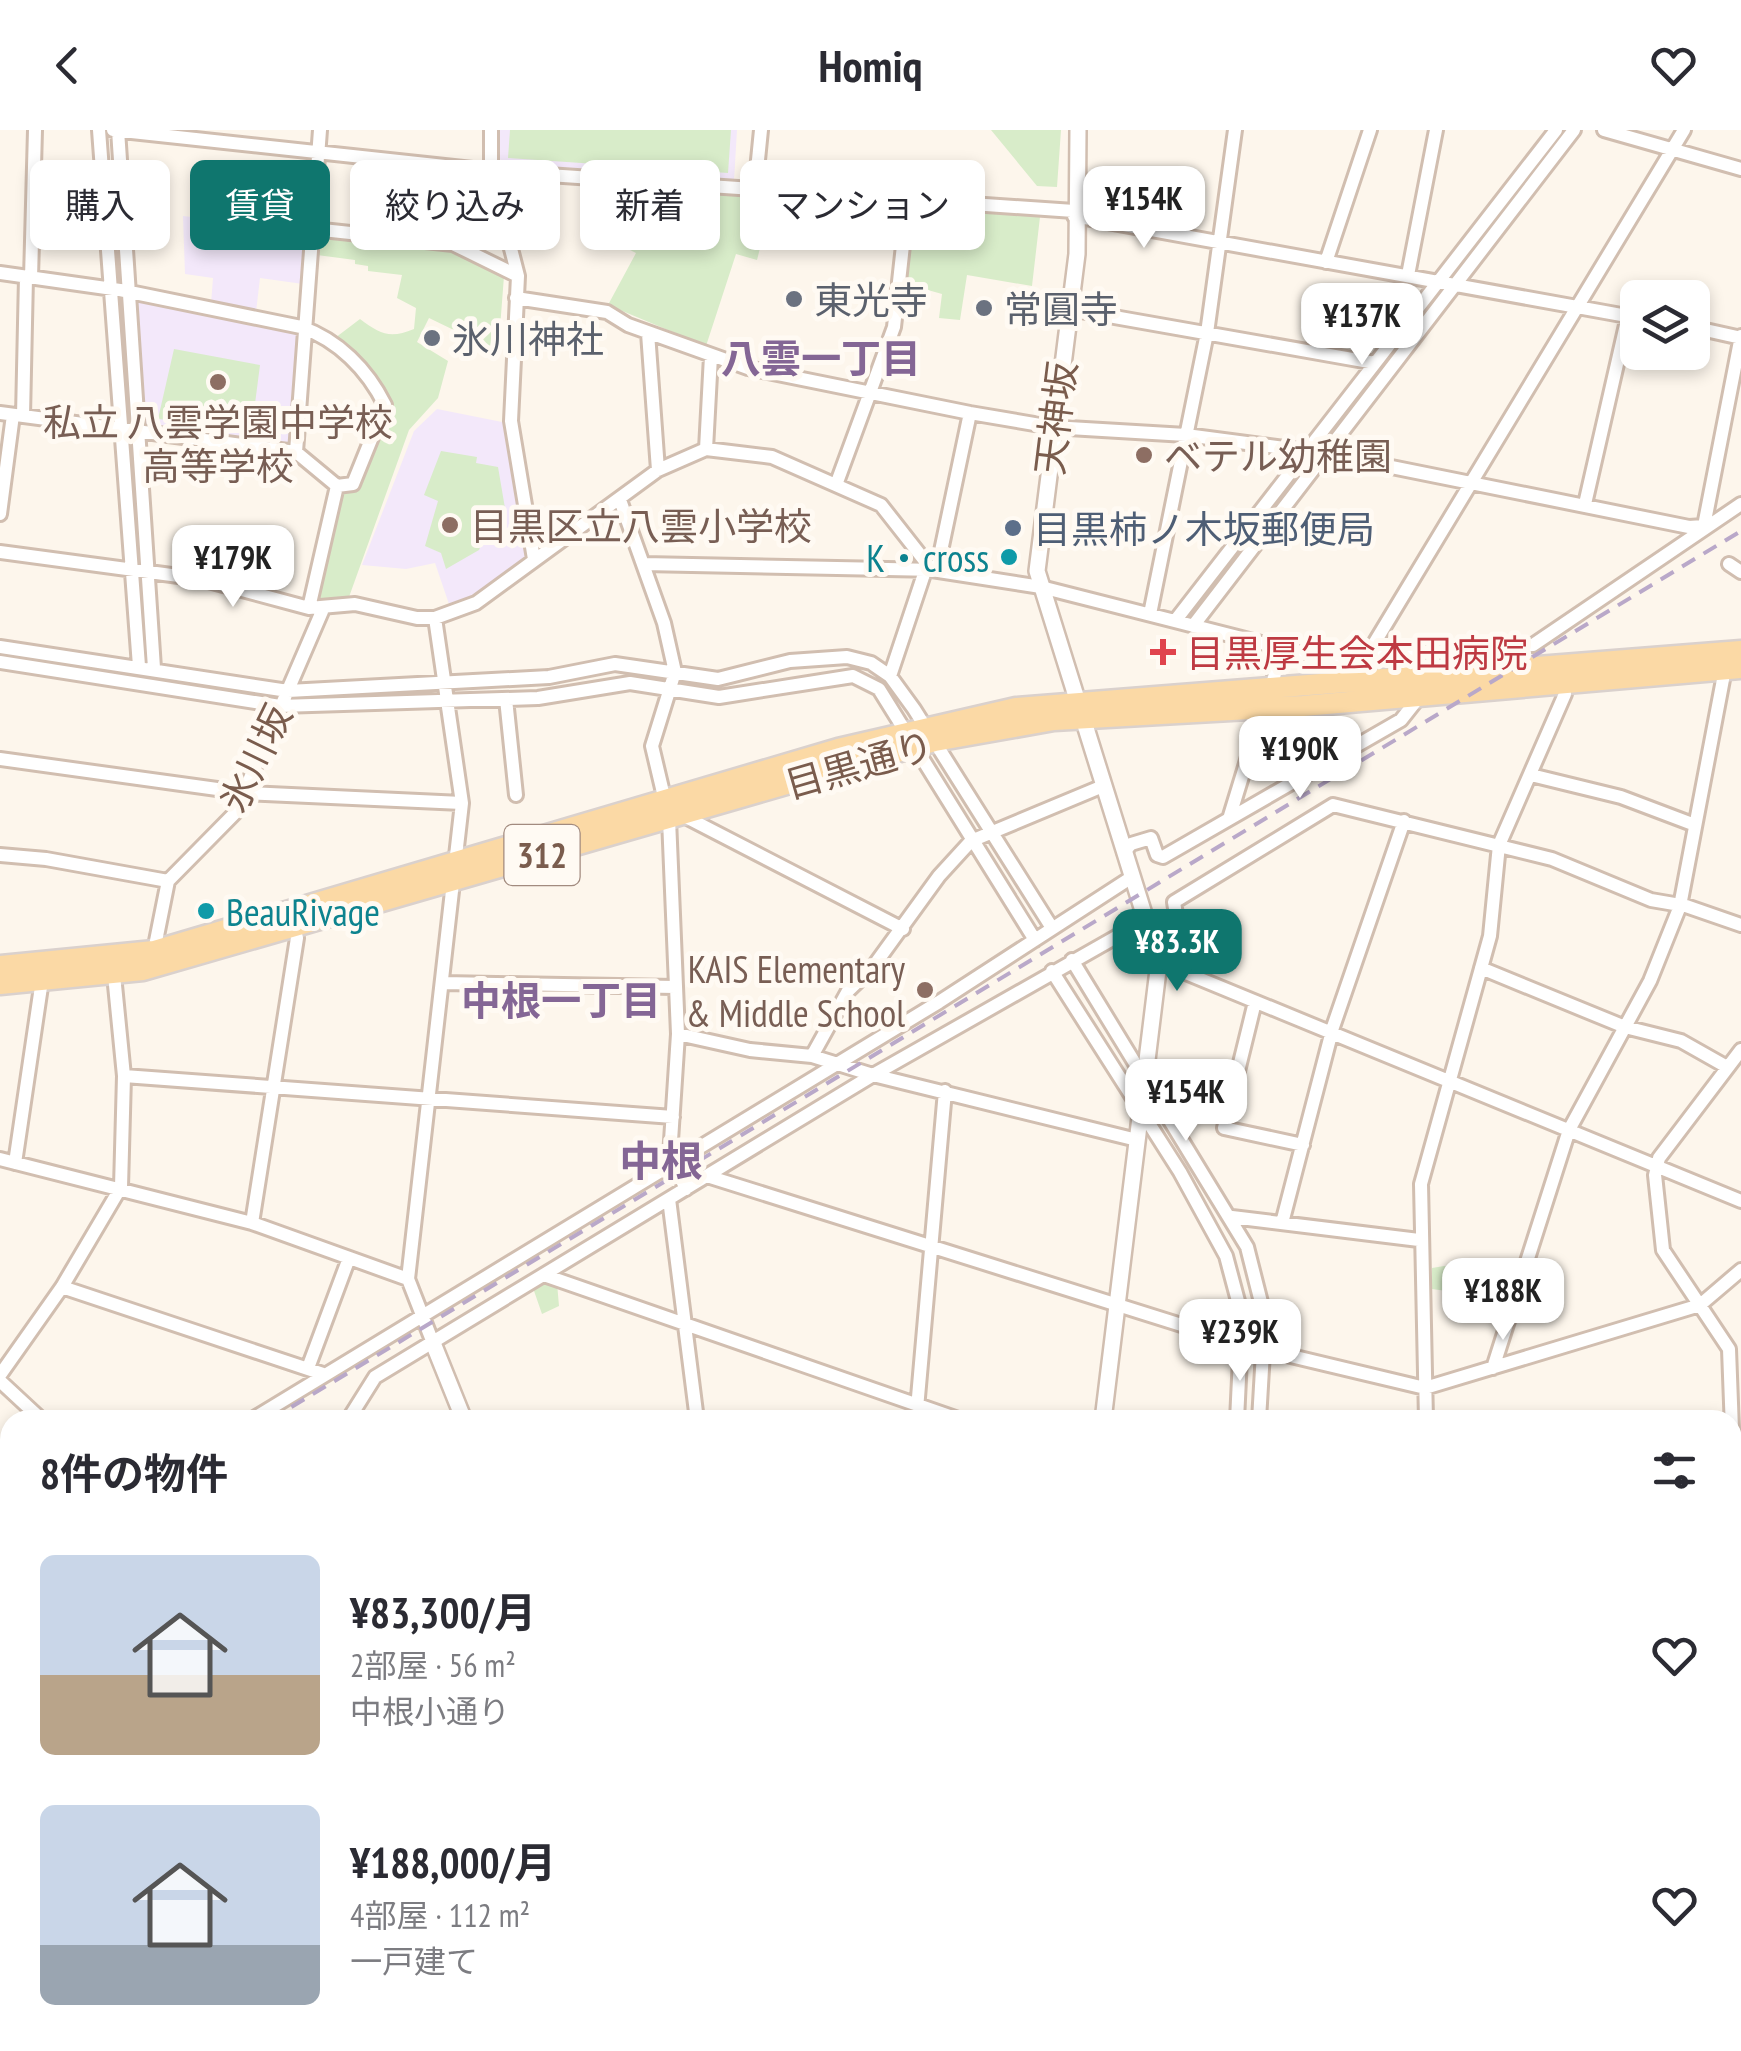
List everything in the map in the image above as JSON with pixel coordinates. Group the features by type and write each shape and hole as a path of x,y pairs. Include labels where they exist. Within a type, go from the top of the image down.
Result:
{"main road":[{"name":"目黒通り","path":"1266,700 1353,684 1741,651"},
{"name":"目黒通り","path":"0,966 154,950 672,812 1016,708 1080,711 1420,696 1733,668"},
{"name":"目黒通り","path":"0,984 114,975 294,928 456,871"}],"street":[{"path":"0,514 29,277 35,130"},
{"path":"99,130 139,666"},
{"path":"154,668 116,130 223,136 396,160"},
{"path":"317,160 320,130"},
{"path":"491,130 491,160"},
{"path":"758,160 761,130"},
{"name":"天神坂","path":"1078,130 1074,213 1077,247 1037,568 1157,954"},
{"path":"1150,614 1208,333 1223,244 1235,130"},
{"path":"1326,262 1370,130"},
{"path":"1408,275 1436,130"},
{"path":"1175,621 1556,130"},
{"path":"1193,626 1322,453 1574,130"},
{"path":"1604,130 1741,168"},
{"path":"1353,684 1359,658 1472,484 1684,130"},
{"path":"560,176 740,189"},
{"path":"985,206 1074,213 1223,244 1620,315"},
{"path":"330,231 453,244 518,276"},
{"path":"296,452 311,250"},
{"path":"511,250 518,276 511,420 534,559"},
{"path":"836,485 894,327 902,250"},
{"path":"0,273 128,292 305,328 352,358 385,405 352,484 337,486 296,452 12,414"},
{"path":"516,298 607,312 648,333 769,373 970,413 1052,427 1186,434 1322,453 1688,527 1704,526"},
{"path":"1069,310 1376,363"},
{"path":"1704,526 1741,337 1710,331"},
{"path":"648,333 658,470"},
{"path":"706,450 711,356"},
{"path":"1585,504 1620,368"},
{"path":"890,676 931,570 970,413"},
{"path":"0,552 201,579 316,609 354,604 417,618 435,618 476,603 534,559 558,547 658,470 706,450 772,457 881,505 931,570"},
{"name":"氷川坂","path":"168,881 235,813 246,793 316,609 337,486"},
{"path":"620,500 644,564 675,672 652,746 672,812 678,1034 671,1165 686,1189"},
{"path":"644,564 931,570 1041,586 1328,660 1533,645 1741,504"},
{"path":"435,618 462,802 408,1280 460,1410"},
{"path":"0,647 288,691 549,677 615,664 718,678 826,656 871,663 890,676 971,841 1043,934"},
{"path":"1498,647 1498,671"},
{"path":"1229,818 1282,648"},
{"path":"0,662 280,706 506,699 630,683 719,698 853,676 879,689 920,737 988,831 1043,934"},
{"path":"1493,1368 1569,1130 1626,1027 1680,906 1733,668"},
{"path":"1426,1410 1419,1240 1421,1184 1490,936 1499,845 1565,694 1564,682"},
{"path":"1124,852 1131,844 1151,838 1157,854 1164,857 1401,720 1420,696"},
{"path":"506,699 516,795"},
{"path":"0,758 246,793 462,802"},
{"path":"1531,774 1621,797 1695,825"},
{"path":"812,1056 848,991 971,841 1104,786"},
{"path":"1104,1410 1157,954 1178,934 1174,902 1333,806 1552,859 1651,900 1741,926"},
{"path":"672,812 902,928"},
{"path":"1282,1224 1332,1033 1404,821"},
{"path":"0,855 46,858 168,881 154,950"},
{"path":"267,1410 324,1374 424,1321 1132,877"},
{"path":"354,1410 375,1377 873,1074 1146,920"},
{"path":"252,1224 297,938 294,928"},
{"path":"1157,954 1256,1002 1741,1200"},
{"path":"1062,965 1144,1081 1232,1217 1260,1286 1259,1410"},
{"path":"1062,965 1226,1256 1242,1316 1244,1344 1237,1410"},
{"path":"1481,968 1626,1027 1681,1041 1727,1066"},
{"path":"22,1410 0,1378 62,1287 121,1186 124,1076 114,975"},
{"path":"16,1163 42,980"},
{"path":"443,983 675,987"},
{"path":"1256,1002 1224,1128 1303,1145"},
{"path":"678,1034 750,1050 839,1062 873,1074 1138,1140"},
{"path":"1732,1410 1729,1348 1663,1250 1656,1166 1741,1050"},
{"path":"124,1076 672,1117"},
{"path":"917,1410 944,1091"},
{"path":"0,1159 121,1186 252,1224 408,1280"},
{"path":"708,1176 1262,1350 1425,1388 1700,1305 1741,1270"},
{"path":"669,1199 697,1410"},
{"path":"1232,1217 1419,1240"},
{"path":"308,1368 348,1258"},
{"path":"544,1275 909,1410"},
{"path":"62,1287 324,1374"}],"shaded area":[{"path":"498,130 737,130 734,181 720,180 720,160 580,160 580,173 560,171 560,160 501,160 496,155"},
{"path":"183,216 190,217 190,250 306,250 303,284 260,278 256,312 211,304 213,278 185,274"},
{"name":"私立 八雲学園中学校 高等学校","path":"134,301 299,334 292,447 144,430"},
{"name":"目黒区立八雲小学校","path":"437,409 507,423 528,556 473,599 450,607 435,563 406,569 362,565 414,431"}],"green space":[{"path":"510,130 731,130 728,173 720,172 720,160 580,163 508,158"},
{"path":"991,130 1061,130 1057,187 1037,186"},
{"path":"1560,130 1570,130 1451,280 1446,275"},
{"path":"720,194 740,195 740,250 760,250 757,260 736,254 706,346 608,305 636,253 630,250 720,250"},
{"path":"985,213 1040,217 1032,286 967,275 960,320 939,318 942,294 903,283 907,250 985,250"},
{"path":"330,234 350,236 350,250 457,250 504,276 500,328 491,348 429,318 417,342 448,361 438,398 409,430 349,597 314,601 341,491 384,389 335,338 360,319 386,333 414,329 416,308 397,298 402,275 368,271 368,266 355,264 355,260 317,255 318,250 330,250"},
{"path":"1438,287 1445,288 1330,440 1323,441"},
{"path":"174,349 260,365 252,427 158,419"},
{"path":"441,451 477,457 476,463 498,467 506,514 491,520 479,550 446,569 441,553 425,546 438,501 424,495"},
{"path":"1307,456 1314,457 1311,465 1192,616 1184,616"},
{"path":"1432,1268 1471,1270 1468,1294 1432,1289"},
{"path":"547,1280 557,1283 559,1306 542,1314 533,1288"}],"railway":[{"path":"287,1410 1741,531"}],"place":[{"name":"東光寺","path":"794,299"},
{"name":"常圓寺","path":"984,308"},
{"name":"氷川神社","path":"432,338"},
{"name":"私立 八雲学園中学校 高等学校","path":"218,382"},
{"name":"ベテル幼稚園","path":"1144,455"},
{"name":"目黒区立八雲小学校","path":"450,525"},
{"name":"目黒柿ノ木坂郵便局","path":"1013,528"},
{"name":"K・cross","path":"1009,557"},
{"name":"目黒厚生会本田病院","path":"1163,652"},
{"name":"BeauRivage","path":"206,911"},
{"name":"KAIS Elementary & Middle School","path":"925,990"}],"district":[{"name":"八雲一丁目","path":"821,358"},
{"name":"中根一丁目","path":"561,1000"},
{"name":"中根","path":"661,1160"}]}
